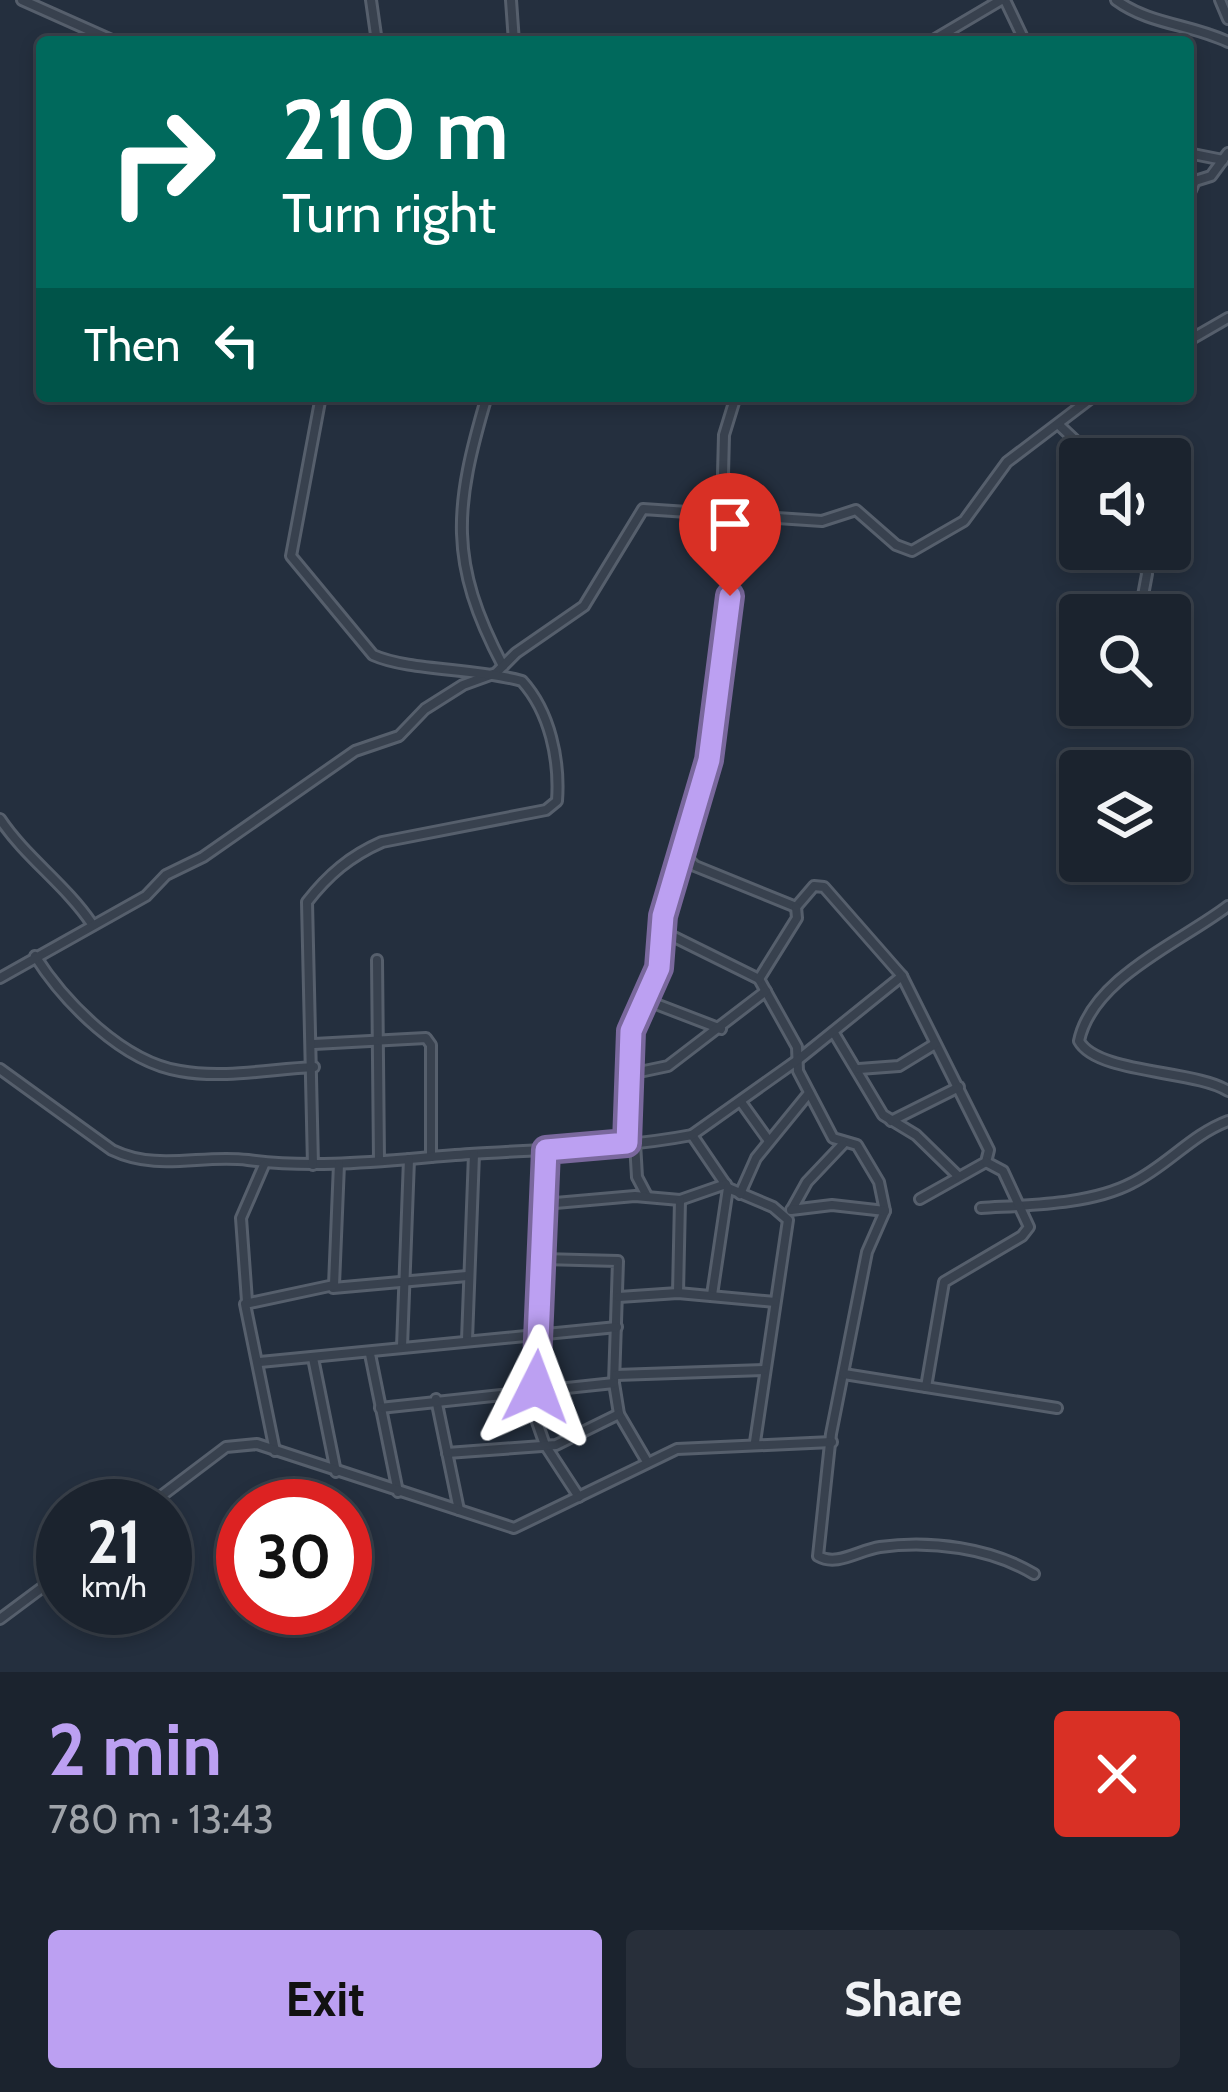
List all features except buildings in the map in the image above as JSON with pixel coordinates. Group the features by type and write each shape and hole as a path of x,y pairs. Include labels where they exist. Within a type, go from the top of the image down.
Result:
{"street":[{"path":"22,0 103,36"},
{"path":"370,0 376,36"},
{"path":"511,0 514,36"},
{"path":"941,36 1003,0 1021,36"},
{"path":"1117,0 1137,14 1191,25 1228,42"},
{"path":"1220,0 1228,19"},
{"path":"1194,153 1225,156"},
{"path":"1194,183 1211,176 1225,156"},
{"path":"1194,337 1228,318"},
{"path":"313,1165 314,1044 306,907 324,880 382,842 546,810 556,801 553,743 542,712 522,681 500,670 392,663 373,655 291,556 321,402"},
{"path":"486,402 459,525 459,550 500,670"},
{"path":"648,1197 637,1178 631,1143 631,1031 659,968 662,931 721,689 731,573 722,514 724,436 734,402"},
{"path":"0,978 156,890 166,875 203,857 355,751 399,736 438,700 500,670 584,606 643,509 823,521 856,510 896,545 912,551 964,521 1007,461 1087,402"},
{"path":"1059,425 1072,438"},
{"path":"723,526 747,513"},
{"path":"0,819 35,861 65,885 92,924"},
{"path":"682,854 695,866 796,907"},
{"path":"759,979 796,917 796,907 814,886 824,887 902,976 988,1145 986,1162"},
{"path":"1228,906 1113,985 1084,1024 1079,1041 1098,1056 1170,1078 1201,1079 1228,1091"},
{"path":"662,931 759,979 799,1059 798,1071 808,1093 833,1138 854,1143 884,1194 886,1211 867,1252 832,1442 817,1549 823,1560 880,1546 937,1547 996,1552 1034,1574"},
{"path":"35,956 57,990 153,1065 187,1073 314,1066"},
{"path":"377,960 379,1160"},
{"path":"0,1069 131,1159 339,1165 631,1143 692,1135 799,1059 902,976"},
{"path":"630,1074 668,1066 766,991"},
{"path":"648,1001 721,1029"},
{"path":"834,1032 890,1121 916,1135 960,1176"},
{"path":"314,1044 426,1038 431,1045 431,1157"},
{"path":"858,1069 899,1066 935,1044"},
{"path":"890,1121 959,1087"},
{"path":"740,1194 769,1142 808,1093"},
{"path":"741,1102 769,1142"},
{"path":"982,1208 1131,1184 1202,1132 1228,1121"},
{"path":"692,1135 727,1186 740,1194 788,1212 832,1205 886,1211"},
{"path":"755,1442 788,1212 807,1182 843,1144"},
{"path":"546,1150 537,1421 545,1444 579,1498"},
{"path":"467,1340 473,1154"},
{"path":"402,1347 409,1159"},
{"path":"920,1199 986,1162"},
{"path":"926,1388 944,1282 1022,1236 1029,1227 1003,1172 986,1162"},
{"path":"264,1165 241,1217 247,1301 275,1451"},
{"path":"332,1288 339,1165"},
{"path":"544,1204 648,1197 680,1200 727,1186"},
{"path":"712,1295 727,1186"},
{"path":"678,1293 680,1200"},
{"path":"542,1259 615,1259 619,1414 646,1460"},
{"path":"247,1301 467,1276"},
{"path":"619,1297 678,1293 776,1301"},
{"path":"260,1362 617,1327"},
{"path":"370,1354 398,1492"},
{"path":"313,1358 336,1472"},
{"path":"380,1408 615,1379 764,1370"},
{"path":"844,1374 1057,1408"},
{"path":"436,1400 459,1512"},
{"path":"447,1454 556,1445 619,1414"},
{"path":"184,1479 226,1447 257,1444 514,1528 646,1460 677,1449 832,1442"},
{"path":"0,1619 36,1592"}],"route":[{"path":"536,1387 546,1150 627,1143 631,1031 659,968 663,916 709,760 730,596"}]}
